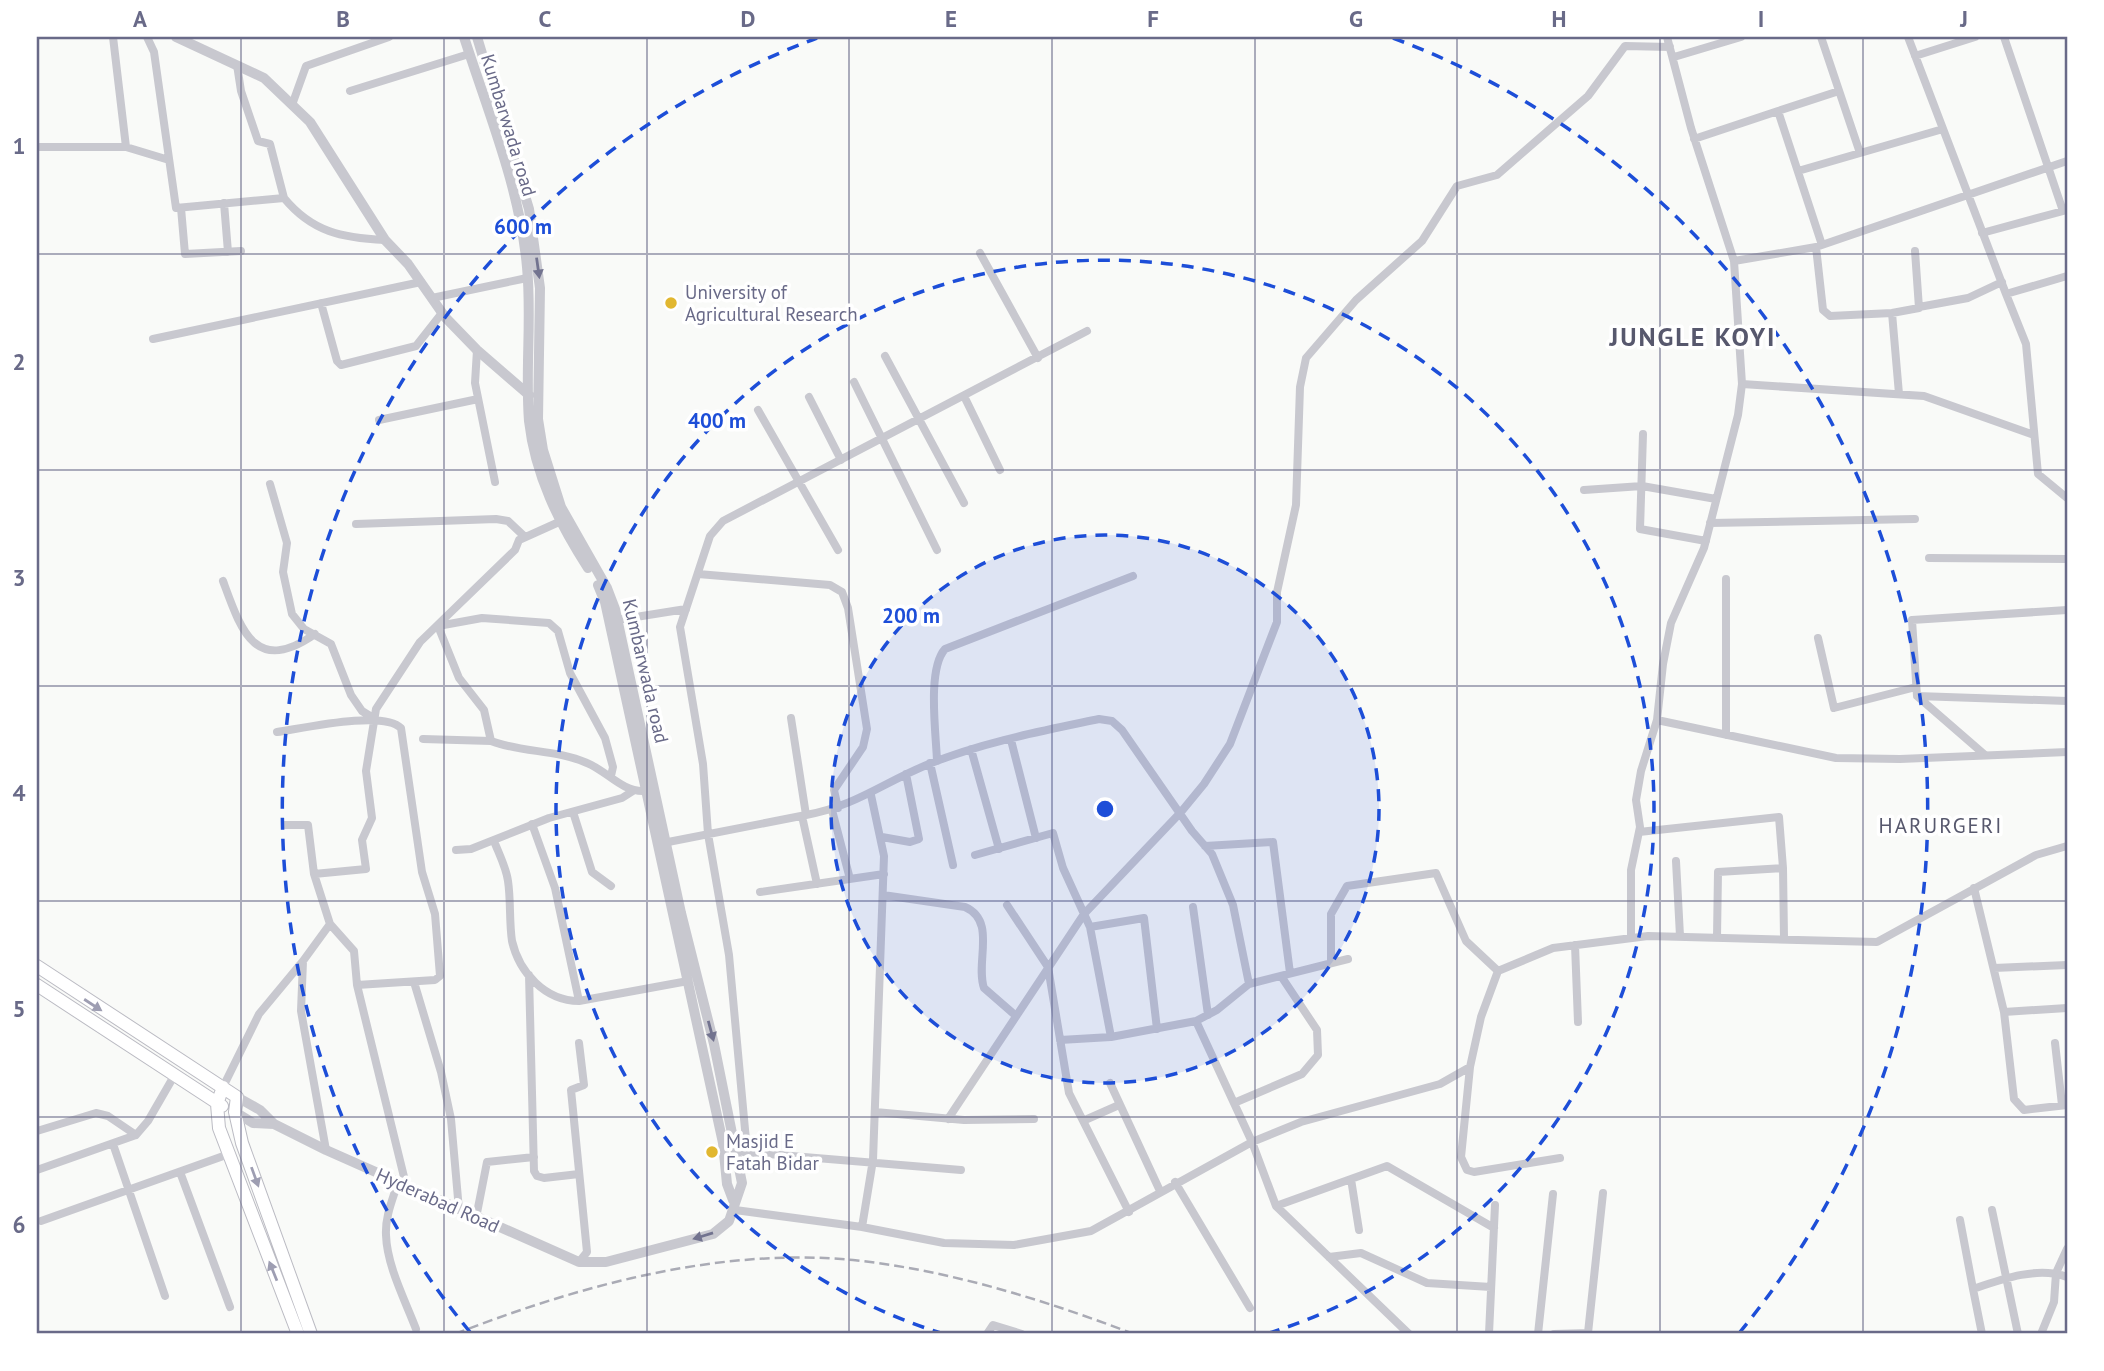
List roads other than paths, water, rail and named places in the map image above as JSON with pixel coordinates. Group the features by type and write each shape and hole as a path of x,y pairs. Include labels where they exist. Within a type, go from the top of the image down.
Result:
{"main road":[{"name":"Hyderabad Road","path":"37,966 237,1097"},
{"name":"Hyderabad Road","path":"37,985 217,1104 235,1112"},
{"path":"223,1087 217,1104 219,1128 298,1334"},
{"path":"237,1097 235,1112 245,1150 311,1334"}],"street":[{"path":"114,37 126,147"},
{"path":"147,37 154,52 174,205 181,208 284,198"},
{"path":"176,37 236,62 264,78 310,122 384,240 421,282 442,313 477,350 529,395"},
{"path":"292,105 306,66 389,37"},
{"name":"Kumbarwada road","path":"464,37 514,193 527,278 529,395 535,453 559,522 603,596 638,791 662,844 742,1152 741,1183 734,1205"},
{"name":"Kumbarwada road","path":"477,37 529,209 540,288 538,419 543,450 561,507 611,595 723,1143 727,1184 734,1205"},
{"path":"1631,938 1631,870 1639,832 1636,800 1657,720 1671,623 1706,541 1738,415 1742,384 1734,261 1694,139 1667,37"},
{"path":"1674,57 1741,37"},
{"path":"1821,37 1860,153"},
{"path":"1908,37 2026,344 2038,474 2067,498"},
{"path":"1916,56 1975,37"},
{"path":"1982,233 2065,211 2047,168 2004,37"},
{"path":"948,1119 1084,914 1181,812 1230,744 1277,622 1277,592 1296,505 1300,387 1309,353 1356,300 1422,241 1457,186 1496,176 1588,96 1625,46 1670,47"},
{"path":"350,91 470,54"},
{"path":"236,62 241,91 258,141 270,144 284,198 318,228 347,239 384,240"},
{"path":"1694,139 1839,91"},
{"path":"1778,111 1819,246 1826,315 1892,313 1968,298 2002,282"},
{"path":"1798,170 1943,129"},
{"path":"37,147 126,147 169,160"},
{"path":"1734,261 1819,246 2067,161"},
{"path":"224,203 228,252"},
{"path":"181,208 185,254 241,251"},
{"path":"1915,251 1919,307"},
{"path":"980,253 1038,358"},
{"path":"2006,294 2067,276"},
{"path":"432,298 527,278"},
{"path":"153,338 421,282"},
{"path":"321,303 337,361 341,365 416,346 442,313"},
{"path":"1892,313 1899,394"},
{"path":"961,1170 873,1160 742,1152 729,956 708,834 703,764 680,627 710,536 718,525 1087,331"},
{"path":"477,350 474,378 495,482"},
{"path":"885,356 964,503"},
{"path":"854,382 880,440 937,550"},
{"path":"1742,384 1899,394 1951,403 2034,435"},
{"path":"809,397 841,460"},
{"path":"964,397 1000,470"},
{"path":"379,420 478,399"},
{"path":"758,410 797,483 838,550"},
{"path":"1643,434 1640,529 1706,541"},
{"path":"270,484 287,543 283,572 292,614 300,625 335,649 351,695 362,711 375,719"},
{"path":"1584,490 1642,486 1716,499"},
{"path":"356,524 496,519 508,521 525,537"},
{"path":"1710,523 1915,519"},
{"path":"314,874 366,869 362,840 372,818 366,771 376,709 413,651 516,549 519,540 559,522"},
{"path":"1929,558 2067,559"},
{"path":"698,574 830,585 842,592 848,608 867,729 863,747 834,790 835,809 850,879"},
{"path":"953,865 933,762 935,673 939,656 945,649 1133,576"},
{"path":"1726,734 1727,579"},
{"path":"223,581 240,628 264,649 278,652 288,650 314,634"},
{"path":"617,620 686,609"},
{"path":"1985,755 1916,692 1913,619 2067,610"},
{"path":"438,626 482,618 549,623 558,631 570,673 605,738 613,767 611,776"},
{"path":"438,626 458,678 484,710 491,741"},
{"path":"1818,638 1833,708 1916,692 2067,701"},
{"path":"791,718 804,815 817,884"},
{"path":"277,732 375,719 395,723 401,729 422,872 435,914 439,980 357,985"},
{"path":"662,844 835,809 870,795 933,762 971,749 1099,719 1112,721 1130,739 1212,854 1233,905 1249,984"},
{"path":"1657,720 1836,758 2067,752"},
{"path":"423,739 491,741 561,752 638,791"},
{"path":"1011,740 1036,838"},
{"path":"971,749 999,849"},
{"path":"882,837 910,842 919,839 906,774"},
{"path":"456,850 494,841 532,824 638,791"},
{"path":"862,1227 873,1160 876,1112 884,874 882,837 870,795"},
{"path":"573,812 593,872 611,886"},
{"path":"1639,832 1779,817 1784,938"},
{"path":"532,824 555,888 579,1001"},
{"path":"285,825 308,825 314,874 330,924 354,951 357,985 402,1183 388,1214 388,1252 416,1329"},
{"path":"975,855 1053,833 1063,868 1090,927 1111,1037"},
{"path":"494,841 508,877 514,947 529,975 542,990 566,1000 579,1001 688,981"},
{"path":"1205,846 1273,842 1285,975 1317,1030 1318,1055 1302,1074 1234,1102"},
{"path":"1560,1158 1474,1172 1467,1170 1461,1157 1470,1067 1481,1017 1498,971 1553,948 1631,938 1680,936 1877,942 2036,855 2067,846"},
{"path":"1676,861 1680,936"},
{"path":"1717,937 1718,872 1783,868"},
{"path":"1331,963 1331,914 1347,886 1436,873 1466,941 1498,971"},
{"path":"760,892 884,874"},
{"path":"1973,888 2004,1012 2014,1099 2017,1106 2024,1110 2064,1105 2054,1043"},
{"path":"883,895 965,907 975,912 983,928 984,988 1015,1015"},
{"path":"1007,905 1048,967 1069,1093 1085,1119 1129,1212"},
{"path":"1193,907 1208,1015"},
{"path":"1090,927 1144,918 1157,1029"},
{"path":"223,1087 260,1014 330,924"},
{"path":"1575,945 1578,1022"},
{"path":"1060,1040 1111,1037 1196,1021 1249,984 1348,959"},
{"path":"303,961 301,1011 326,1150"},
{"path":"1993,968 2067,965"},
{"path":"529,975 534,1157 537,1176 544,1178 579,1174"},
{"path":"414,982 441,1072 451,1119 459,1210"},
{"path":"2004,1012 2067,1008"},
{"path":"1196,1021 1252,1142 1276,1206 1409,1334"},
{"path":"579,1043 584,1085 571,1090 587,1252 579,1262"},
{"path":"734,1205 944,1243 1014,1245 1091,1231 1129,1212 1175,1182 1252,1142 1301,1122 1440,1084 1470,1067"},
{"path":"37,1171 135,1135 148,1121 174,1076"},
{"path":"1110,1083 1160,1191"},
{"name":"Hyderabad Road","path":"237,1097 260,1110 274,1124 326,1150 579,1262 606,1262 713,1234 729,1221 734,1205"},
{"path":"1085,1119 1119,1105"},
{"name":"Hyderabad Road","path":"235,1112 253,1123 274,1124"},
{"path":"876,1112 948,1119 1034,1119"},
{"path":"37,1131 96,1113 108,1116 135,1135"},
{"path":"113,1144 165,1296"},
{"path":"41,1221 229,1154"},
{"path":"476,1218 487,1162 534,1157"},
{"path":"1276,1206 1387,1166 1494,1228"},
{"path":"180,1172 230,1307"},
{"path":"1351,1179 1359,1230"},
{"path":"1175,1182 1250,1308"},
{"path":"1554,1334 1588,1333 1603,1192"},
{"path":"1538,1334 1553,1195"},
{"path":"1489,1334 1495,1205"},
{"path":"1992,1210 2018,1334"},
{"path":"1960,1220 1982,1334"},
{"path":"2041,1334 2054,1302 2056,1273 2067,1249"},
{"path":"1329,1257 1361,1253 1423,1282 1491,1287"},
{"path":"1973,1289 2006,1277 2056,1273 2067,1277"},
{"path":"987,1334 993,1325 1022,1334"}],"railway":[{"path":"455,1334 550,1300 650,1274 752,1259 802,1257 889,1265 960,1279 1031,1298 1134,1334"}],"place":[{"name":"University of Agricultural Research","path":"671,303"},
{"name":"Masjid E Fatah Bidar","path":"712,1152"}],"district":[{"name":"JUNGLE KOYI","path":"1693,337"},
{"name":"HARURGERI","path":"1941,826"}]}
